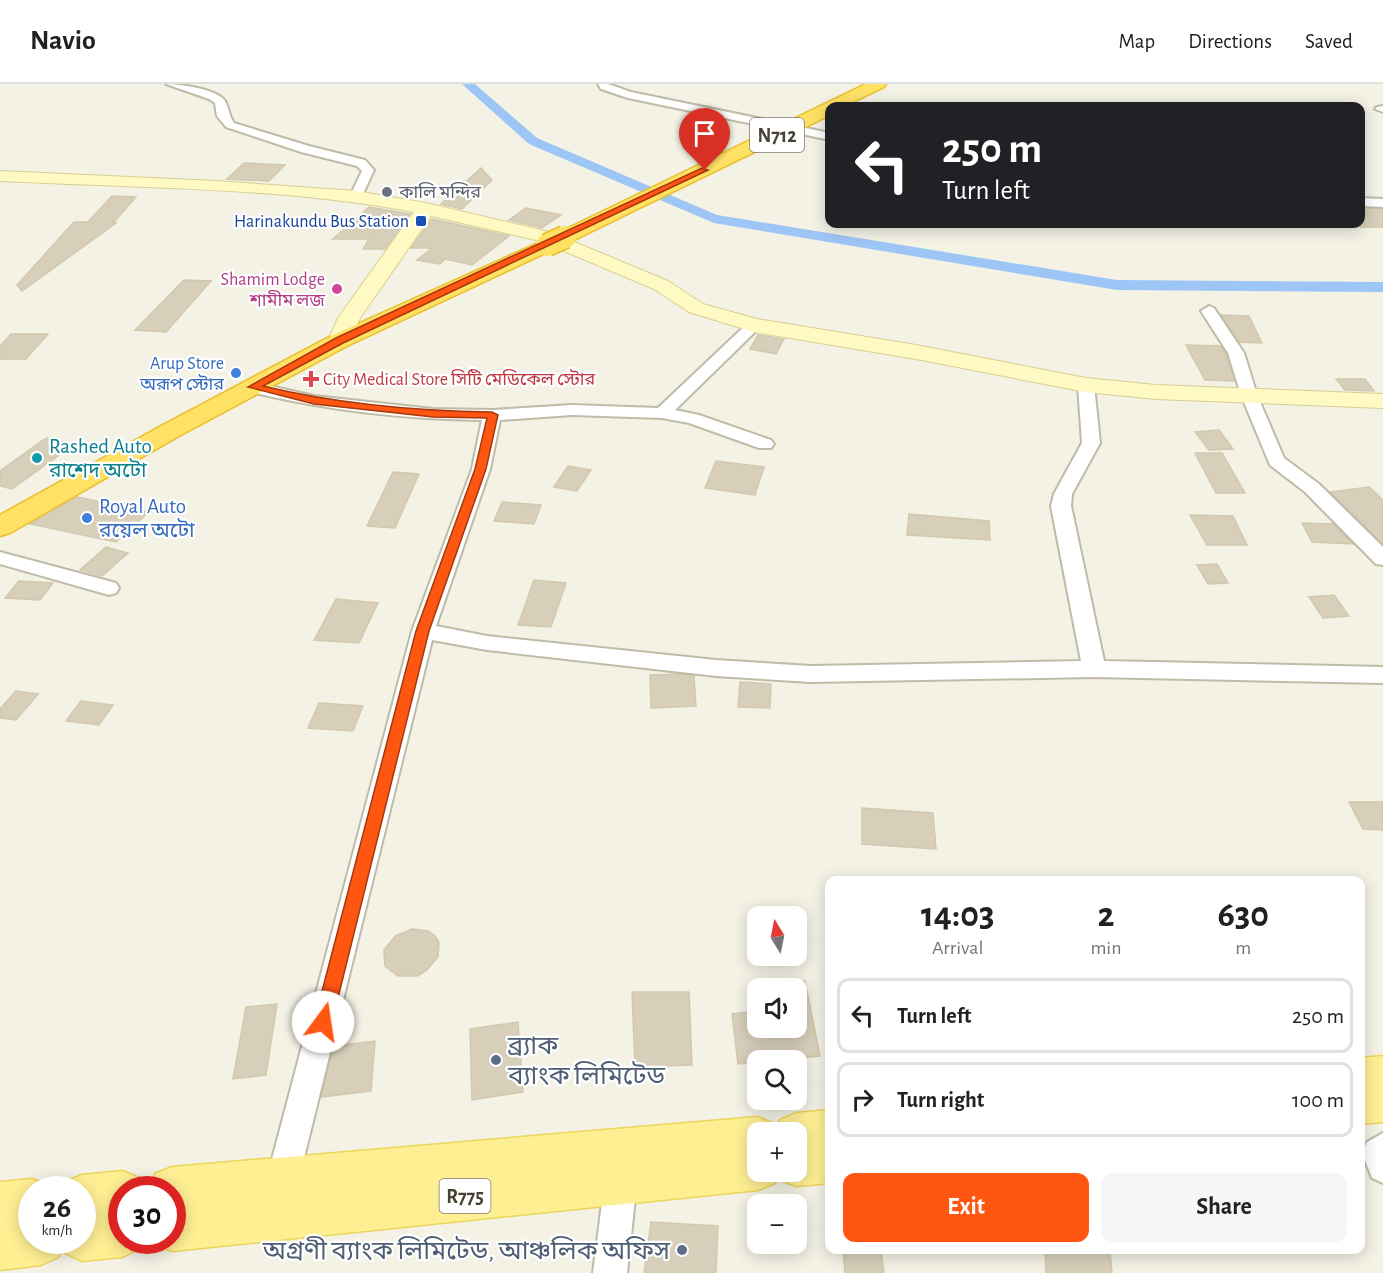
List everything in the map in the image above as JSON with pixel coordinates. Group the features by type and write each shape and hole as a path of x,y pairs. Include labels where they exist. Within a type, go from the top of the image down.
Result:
{"highway":[{"name":"N712","path":"841,102 878,84"},
{"name":"N712","path":"3,523 339,340 556,241 825,110"}],"main road":[{"path":"1365,1079 1383,1077"},
{"path":"1365,1102 1383,1100"},
{"path":"807,1135 825,1133"},
{"name":"R775","path":"186,1190 747,1141"},
{"path":"807,1161 825,1159"},
{"name":"R775","path":"186,1226 747,1167"},
{"path":"0,1206 18,1204"},
{"path":"0,1245 18,1243"}],"street":[{"path":"171,84 213,97 220,102 223,116 230,125 305,149 361,163 368,170 356,196"},
{"path":"603,84 605,87 628,96 792,127 825,136"},
{"path":"0,176 217,186 356,196 426,209 546,237 661,285 696,308 754,325 916,352 1086,385 1156,392 1383,401"},
{"path":"1365,202 1383,203"},
{"path":"339,340 350,318 426,209"},
{"path":"1209,311 1236,353 1248,395 1276,461 1312,488 1383,559"},
{"path":"662,413 754,325"},
{"path":"1086,385 1091,443 1063,494 1061,506 1095,669"},
{"path":"254,387 314,401 433,414 492,415 572,410 662,413 693,419 765,444"},
{"path":"282,1182 423,631 481,469 492,415"},
{"path":"0,558 109,588"},
{"path":"423,631 487,643 532,648 716,668 811,674 1095,669 1383,675"},
{"path":"1383,1149 1378,1153 1383,1167"},
{"path":"610,1273 621,1180"}],"building":[{"path":"244,163 285,165 269,181 227,179"},
{"path":"481,168 492,180 462,209 441,204"},
{"path":"112,196 136,197 113,223 116,223 22,291 17,285 74,222 88,222"},
{"path":"369,207 410,214 385,249 363,249 369,239 333,239"},
{"path":"526,208 561,215 542,228 509,220"},
{"path":"1365,208 1383,209 1383,227 1365,227"},
{"path":"432,219 509,236 472,265 445,259 440,264 417,260 432,248 411,248"},
{"path":"184,280 211,281 166,332 135,330"},
{"path":"1221,315 1249,316 1262,343 1239,342"},
{"path":"11,334 48,334 26,359 0,359 0,346"},
{"path":"758,335 784,339 776,354 750,349"},
{"path":"1186,345 1221,346 1226,354 1234,381 1205,380"},
{"path":"1336,379 1365,379 1374,391 1345,390"},
{"path":"1219,430 1233,449 1209,450 1195,432"},
{"name":"Rashed Auto রাশেদ অটো","path":"46,438 73,445 12,489 0,486 0,471"},
{"path":"1195,453 1222,453 1245,493 1216,493"},
{"path":"716,461 764,467 755,495 705,488"},
{"path":"568,466 591,470 577,491 554,487"},
{"path":"393,472 419,474 395,528 367,526"},
{"path":"1369,487 1383,500 1383,544 1330,492"},
{"name":"Royal Auto রয়েল অটো","path":"77,497 149,512 116,542 30,524"},
{"path":"502,502 541,505 534,524 494,521"},
{"path":"909,514 989,521 990,540 907,535"},
{"path":"1190,515 1233,516 1247,545 1207,545"},
{"path":"1302,523 1334,524 1353,544 1312,542"},
{"path":"106,547 128,553 102,576 80,570"},
{"path":"1217,564 1228,583 1208,584 1197,565"},
{"path":"534,580 566,583 551,627 518,625"},
{"path":"19,581 53,583 40,600 5,598"},
{"path":"1334,595 1349,616 1323,618 1309,597"},
{"path":"336,599 378,603 359,643 314,640"},
{"path":"650,675 694,676 696,706 651,708"},
{"path":"740,682 771,684 770,708 738,707"},
{"path":"16,691 38,694 16,720 0,718 0,709"},
{"path":"81,701 113,705 99,725 66,721"},
{"path":"319,703 363,706 353,731 308,728"},
{"path":"1349,802 1383,802 1383,830 1363,829"},
{"path":"862,808 933,813 936,849 862,844"},
{"path":"412,929 428,931 435,936 439,942 438,957 426,971 417,976 398,976 385,966 384,950 395,936"},
{"path":"807,991 820,1056 807,1057 807,1050 747,1050 747,1063 738,1064 732,1014 747,1012 747,1038 807,1038"},
{"path":"632,992 689,992 692,1065 635,1067"},
{"path":"277,1004 266,1075 233,1079 246,1007"},
{"name":"ব্র্যাক ব্যাংক লিমিটেড","path":"518,1022 523,1092 472,1100 470,1029"},
{"path":"375,1041 371,1091 321,1097 334,1046"},
{"name":"অগ্রণী ব্যাংক লিমিটেড, আঞ্চলিক অফিস","path":"651,1222 718,1226 716,1273 644,1273"},
{"path":"843,1254 882,1254 884,1273 845,1273"},
{"path":"1045,1254 1110,1254 1112,1273 1046,1273"}],"waterway":[{"path":"468,84 533,141 714,219 1117,285 1383,287"}],"place":[{"name":"কালি মন্দির","path":"387,192"},
{"name":"Harinakundu Bus Station","path":"421,221"},
{"name":"Shamim Lodge শামীম লজ","path":"337,289"},
{"name":"Arup Store অরূপ স্টোর","path":"236,373"},
{"name":"City Medical Store সিটি মেডিকেল স্টোর","path":"311,379"},
{"name":"Rashed Auto রাশেদ অটো","path":"37,458"},
{"name":"Royal Auto রয়েল অটো","path":"87,518"},
{"name":"ব্র্যাক ব্যাংক লিমিটেড","path":"496,1060"},
{"name":"অগ্রণী ব্যাংক লিমিটেড, আঞ্চলিক অফিস","path":"682,1250"}],"route":[{"path":"323,1022 423,631 481,469 492,415 433,414 347,405 314,401 254,387 339,340 705,170"}]}
